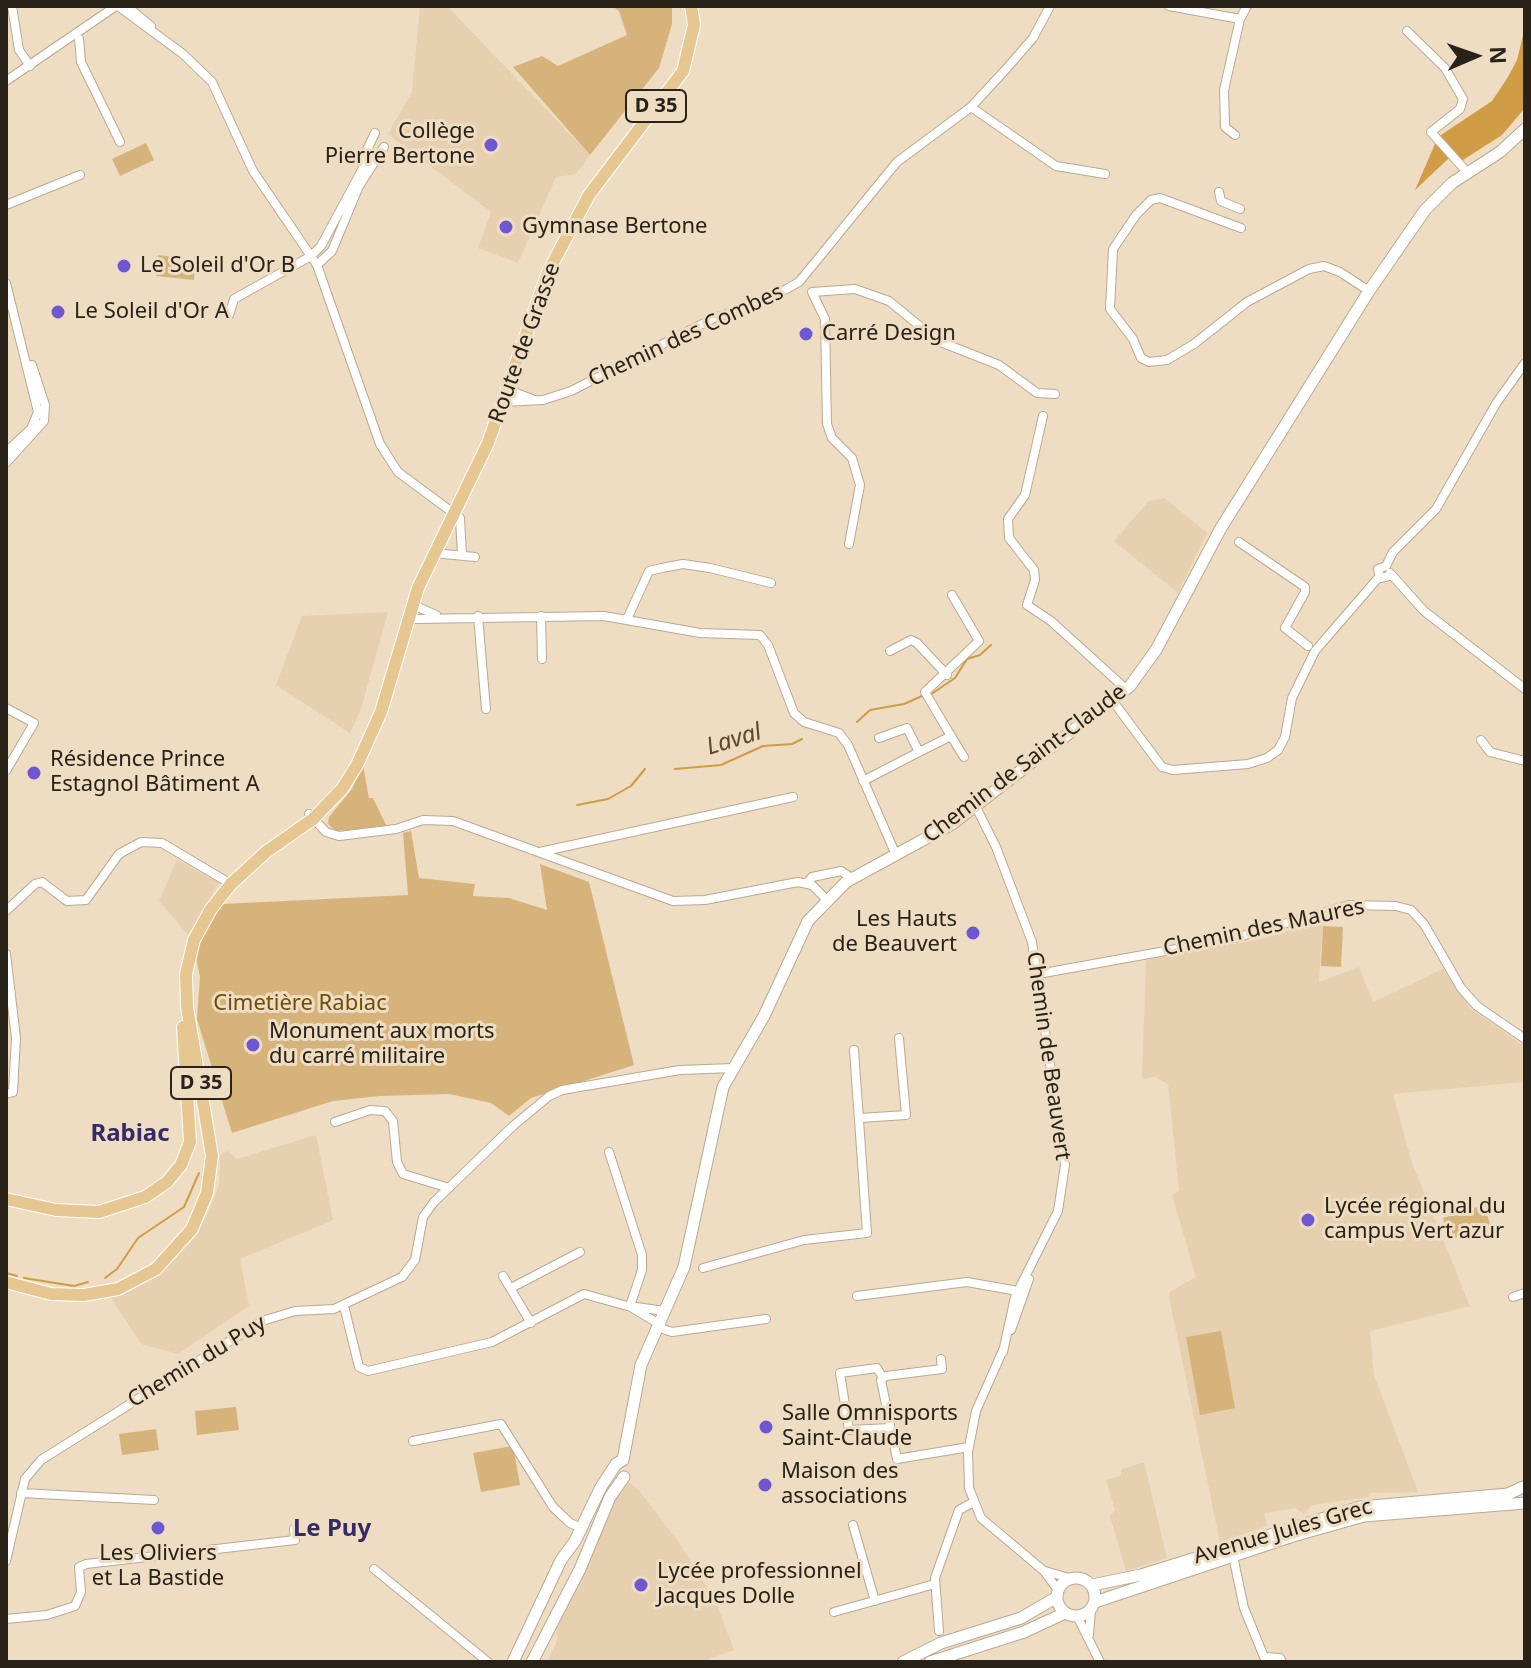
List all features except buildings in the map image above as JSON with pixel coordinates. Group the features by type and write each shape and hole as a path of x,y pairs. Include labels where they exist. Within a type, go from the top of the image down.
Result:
{"main road":[{"name":"Route de Grasse","path":"311,817 347,782 371,737 410,612 433,553 478,467 506,396 542,288 579,213 683,71 694,25 691,6"},
{"name":"D 35","path":"6,1199 56,1210 99,1212 145,1197 167,1182 186,1155 190,1114 182,961 198,919 229,882 311,817"},
{"name":"D 35","path":"6,1282 51,1294 84,1295 118,1289 156,1269 192,1229 206,1197 212,1156 188,1018 186,974 202,924 229,882"},
{"path":"190,1114 194,1084 205,1107"}],"street":[{"path":"12,6 19,50 30,66"},
{"path":"91,21 101,6"},
{"path":"6,90 9,80 117,6 157,33"},
{"path":"127,6 208,76 257,178 317,265 380,444 398,472 441,503 462,523 462,555"},
{"name":"Chemin des Combes","path":"506,396 535,400 571,391 714,318 765,301 799,282 897,162 971,107 1033,38 1050,6"},
{"path":"1169,6 1214,10 1240,19"},
{"path":"1235,135 1225,127 1224,90 1240,19 1247,6"},
{"path":"1407,31 1445,68 1463,99 1460,109 1431,132 1464,168"},
{"path":"79,39 81,62 120,142"},
{"path":"971,107 1056,166 1105,174"},
{"name":"Chemin de Saint-Claude","path":"532,1662 573,1583 620,1469 641,1365 684,1267 730,1073 764,1016 803,928 826,899 852,878 934,836 1127,690 1156,650 1221,528 1369,291 1425,210 1464,168 1500,152 1525,129"},
{"path":"229,315 234,299 311,256 326,238 363,168 362,160 375,133"},
{"path":"317,265 332,251 359,186 384,147"},
{"path":"9,204 80,175"},
{"path":"1219,192 1221,201 1240,209"},
{"path":"1241,228 1160,198 1151,200 1136,215 1113,249 1110,309 1133,339 1141,358 1149,362 1167,360 1194,344 1247,302 1309,269 1324,266 1340,272 1369,291"},
{"path":"6,283 19,334 46,413 39,431 6,452"},
{"path":"849,544 860,485 852,458 832,438 827,424 825,319 812,292 855,289 889,301 938,341 999,365 1037,393 1055,394"},
{"path":"1379,577 1378,569 1386,566 1393,552 1448,492 1497,402 1525,363"},
{"path":"1043,416 1025,495 1008,519 1009,538 1034,570 1035,580 1027,605 1051,621 1127,690"},
{"path":"6,463 16,448"},
{"path":"1239,542 1305,587 1285,628 1308,646"},
{"path":"433,553 475,557"},
{"path":"627,619 649,571 683,564 771,583"},
{"path":"1386,566 1389,576 1424,611 1525,689"},
{"path":"1112,700 1162,767 1173,770 1203,768 1248,764 1267,758 1278,750 1285,737 1292,698 1315,651 1379,577 1389,576"},
{"path":"952,595 979,641 947,675 925,692 964,757"},
{"path":"410,612 418,607 449,617 627,619 700,633 760,635 768,645 794,713 804,722 839,733 896,855"},
{"path":"478,616 486,709"},
{"path":"541,616 542,659"},
{"path":"890,651 911,640 947,675"},
{"path":"6,708 34,723 6,771"},
{"path":"879,738 907,728 919,752"},
{"path":"863,781 951,736"},
{"path":"1481,740 1490,752 1525,761"},
{"path":"538,852 793,797"},
{"name":"Chemin de Beauvert","path":"972,1503 969,1447 976,1411 1003,1352 1034,1265 1058,1211 1065,1165 1038,974 1015,897 975,805"},
{"path":"311,817 326,832 339,836 441,819 483,830 673,901 689,903 784,884 807,883 826,899"},
{"path":"6,911 35,884 42,882 67,901 86,900 119,854 141,842 162,843 229,882"},
{"path":"807,883 812,877 841,871 852,878"},
{"name":"Chemin des Maures","path":"1038,974 1232,939 1349,905 1396,906 1415,914 1477,1006 1525,1039"},
{"path":"6,954 13,1082 13,1092 6,1094"},
{"path":"860,1118 906,1115 899,1038"},
{"path":"703,1268 804,1240 867,1233 854,1050"},
{"name":"Chemin du Puy","path":"6,1561 25,1479 41,1460 262,1321 283,1313 344,1306 408,1272 415,1260 423,1217 513,1126 555,1092 680,1070 710,1068 730,1073"},
{"path":"335,1122 370,1110 385,1111 393,1121 397,1162 403,1174 449,1188"},
{"path":"609,1152 642,1255 642,1270 630,1307"},
{"path":"511,1288 580,1252"},
{"name":"Chemin de Beauvert","path":"1003,1352 1018,1291 1034,1265"},
{"path":"503,1276 531,1323"},
{"path":"857,1296 967,1282 1018,1291"},
{"path":"1513,1297 1525,1293"},
{"path":"344,1306 359,1367 368,1371 492,1342 584,1294 630,1307 665,1311"},
{"path":"630,1307 672,1332 766,1319"},
{"path":"883,1378 942,1369 941,1359"},
{"path":"890,1428 849,1430 840,1373 877,1368 883,1378 890,1428 900,1461 969,1447"},
{"path":"413,1441 501,1424 553,1507 570,1523 581,1528"},
{"name":"Chemin de Saint-Claude","path":"513,1662 557,1567 601,1487 620,1469"},
{"path":"1524,1485 1525,1502"},
{"name":"Avenue Jules Grec","path":"1092,1585 1141,1575 1360,1507 1508,1494 1524,1485"},
{"path":"21,1493 154,1500"},
{"name":"Avenue Jules Grec","path":"1093,1606 1234,1562 1364,1516 1525,1502"},
{"path":"939,1631 935,1584 959,1510 972,1503 994,1532 1044,1571 1089,1636 1100,1662"},
{"path":"853,1525 875,1601"},
{"path":"6,1619 68,1611 80,1598 78,1573 86,1564 295,1540 294,1529"},
{"path":"1234,1562 1244,1608 1264,1657 1280,1658 1282,1662"},
{"path":"374,1569 488,1662"},
{"path":"1044,1571 1081,1578 1092,1585 1089,1636"},
{"path":"903,1662 941,1643 1021,1618 1057,1593 1069,1578"},
{"path":"834,1612 935,1584"},
{"path":"930,1662 1093,1606"}],"shaded area":[{"name":"Collège Pierre Bertone","path":"420,6 447,6 590,155 576,174 556,177 518,263 478,248 491,212 388,134 412,92"},
{"path":"1525,27 1525,108 1502,135 1463,160 1448,159 1415,190 1438,137 1492,101 1517,60"},
{"path":"1165,498 1207,533 1178,593 1114,541 1149,501"},
{"path":"388,612 360,712 350,733 276,685 302,616"},
{"path":"177,859 219,883 188,935 159,901"},
{"name":"Lycée régional du campus Vert azur","path":"1323,919 1319,982 1359,967 1373,1002 1443,969 1470,1008 1525,1047 1525,1082 1393,1094 1412,1163 1470,1306 1370,1331 1374,1375 1418,1492 1371,1493 1368,1497 1312,1505 1304,1514 1296,1508 1264,1513 1267,1526 1220,1542 1169,1297 1170,1292 1196,1277 1172,1195 1179,1191 1168,1084 1155,1077 1142,1079 1146,960 1266,938"},
{"path":"316,1135 333,1220 240,1259 249,1306 178,1354 141,1344 110,1296 139,1285 166,1267 190,1243 208,1214 219,1185 220,1155 228,1151 237,1159"},
{"path":"1144,1462 1167,1558 1126,1571 1110,1516 1115,1510 1106,1480 1120,1476 1122,1469"},
{"name":"Lycée professionnel Jacques Dolle","path":"625,1480 638,1489 677,1540 716,1602 734,1650 700,1662 547,1662 558,1639 556,1630"}],"green space":[{"path":"612,6 672,6 672,24 659,68 590,155 513,67 542,56 558,66 627,35 619,11"},
{"path":"146,143 154,160 120,176 112,159"},
{"path":"158,255 196,259 194,280 156,276"},
{"path":"363,765 369,798 373,798 387,827 336,831 328,824 329,817 352,789"},
{"name":"Cimetière Rabiac","path":"411,831 419,878 475,884 473,896 509,898 547,910 540,864 589,882 634,1065 531,1098 509,1116 491,1103 449,1094 380,1096 333,1101 232,1133 197,1019 200,977 195,952 222,904 408,895 403,833"},
{"path":"1323,926 1343,927 1341,967 1321,966"},
{"path":"1484,1205 1491,1227 1450,1239 1443,1218"},
{"path":"1221,1331 1235,1408 1200,1415 1186,1337"},
{"path":"236,1407 239,1430 197,1435 195,1411"},
{"path":"156,1429 159,1450 122,1455 119,1434"},
{"path":"513,1446 520,1485 481,1492 473,1453"}],"waterway":[{"name":"Laval","path":"930,695 955,678 967,659 980,655 991,645"},
{"name":"Laval","path":"857,722 870,710 904,704 922,696"},
{"name":"Laval","path":"675,769 721,765 763,746 792,744 802,739"},
{"name":"Laval","path":"577,805 608,799 631,786 645,769"},
{"name":"Laval","path":"105,1278 117,1269 138,1238 184,1207 199,1173"},
{"path":"6,1273 17,1276"},
{"path":"24,1278 74,1286 88,1282"}],"place":[{"name":"Collège Pierre Bertone","path":"491,145"},
{"name":"Gymnase Bertone","path":"506,227"},
{"name":"Le Soleil d'Or B","path":"124,266"},
{"name":"Le Soleil d'Or A","path":"58,312"},
{"name":"Carré Design","path":"806,334"},
{"name":"Résidence Prince Estagnol Bâtiment A","path":"34,773"},
{"name":"Les Hauts de Beauvert","path":"973,933"},
{"name":"Monument aux morts du carré militaire","path":"253,1045"},
{"name":"Lycée régional du campus Vert azur","path":"1308,1220"},
{"name":"Salle Omnisports Saint-Claude","path":"766,1427"},
{"name":"Maison des associations","path":"765,1485"},
{"name":"Les Oliviers et La Bastide","path":"158,1528"},
{"name":"Lycée professionnel Jacques Dolle","path":"641,1585"}],"district":[{"name":"Rabiac","path":"130,1134"},
{"name":"Le Puy","path":"332,1529"}]}
